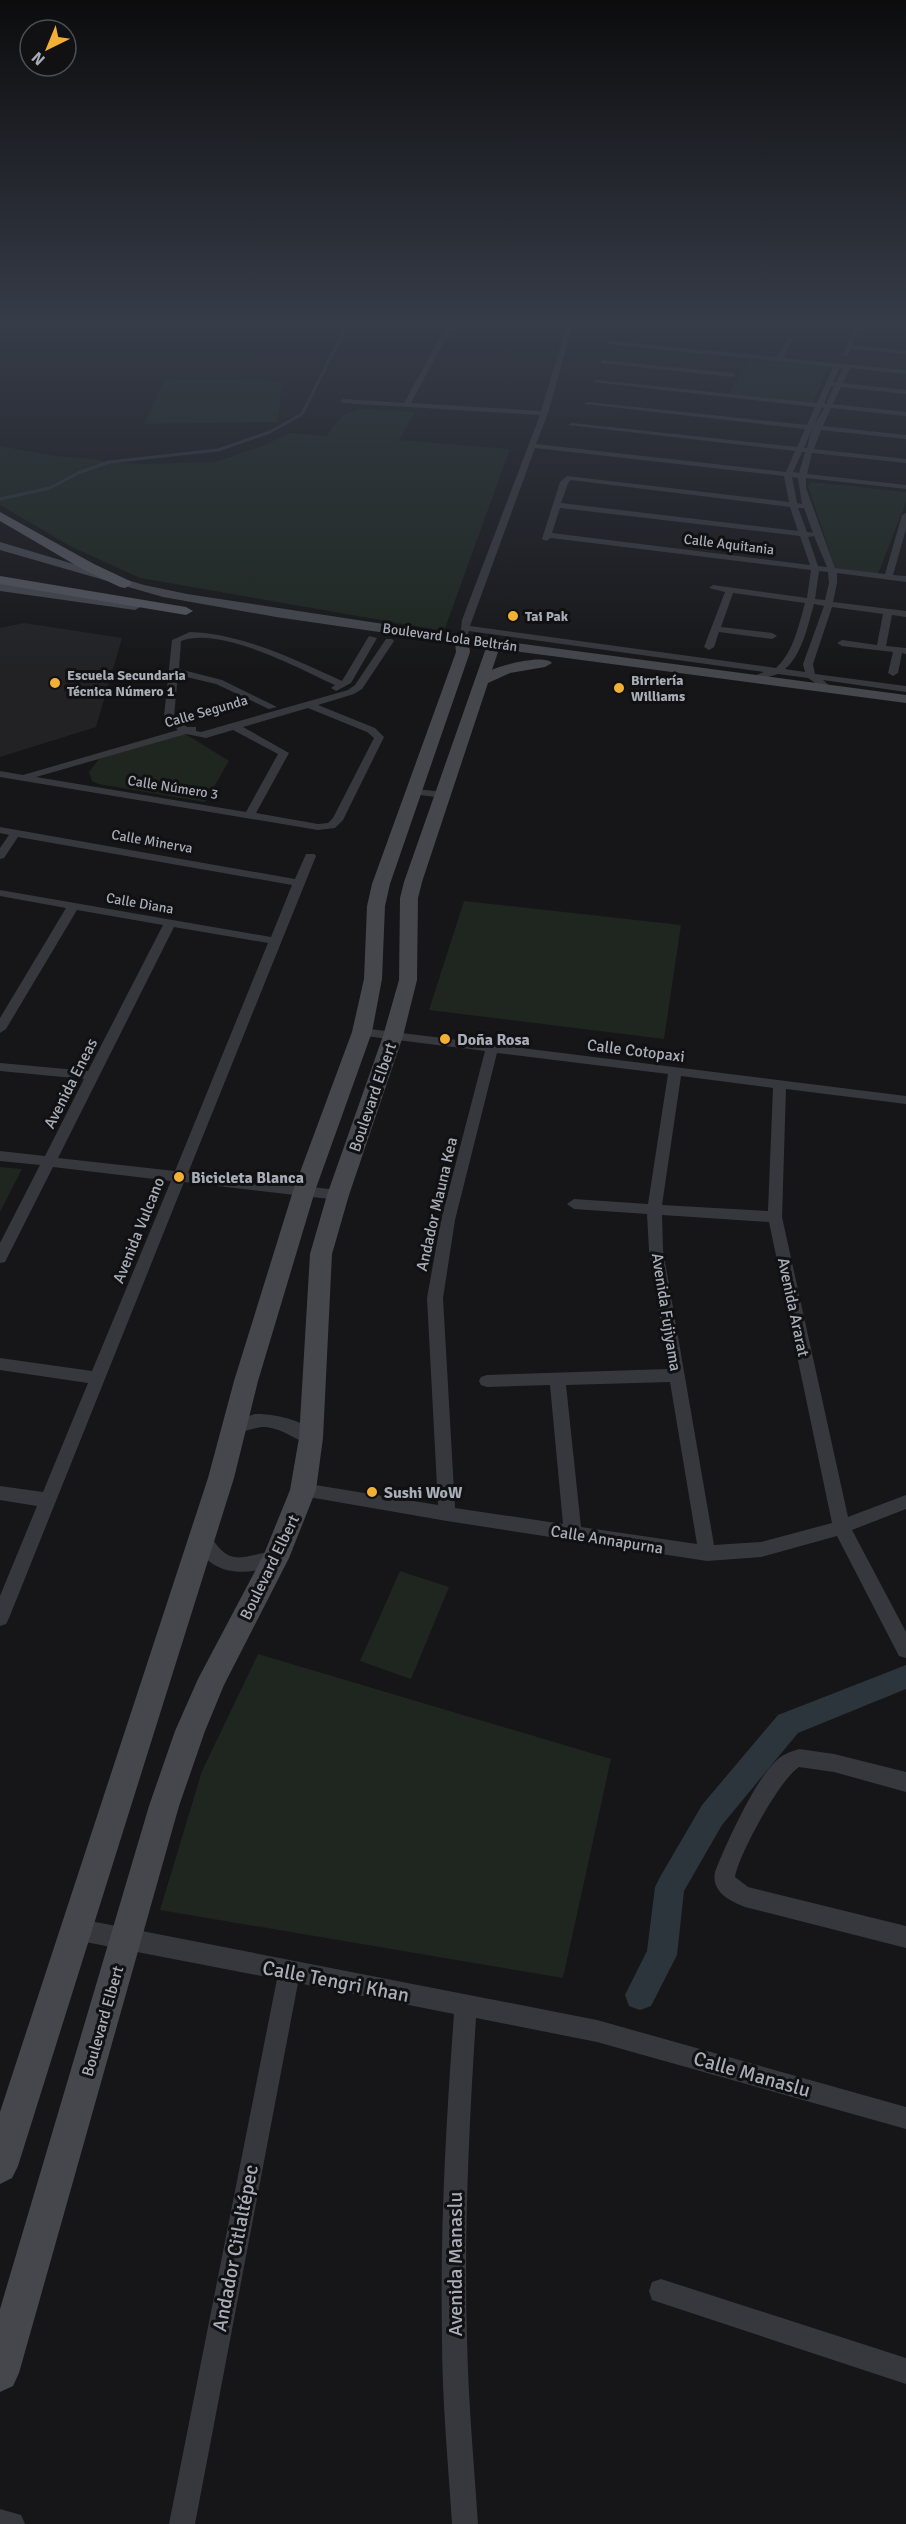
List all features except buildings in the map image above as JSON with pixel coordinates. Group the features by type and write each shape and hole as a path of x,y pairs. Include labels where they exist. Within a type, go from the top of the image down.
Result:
{"main road":[{"path":"0,516 89,567 125,584"},
{"path":"0,580 82,591 186,611"}],"street":[{"path":"534,439 464,640 778,671 906,689"},
{"path":"697,439 906,461"},
{"path":"754,678 778,671 787,663 794,650 810,602 815,568 793,505 788,476 803,439"},
{"path":"815,439 802,477 802,488 832,570 833,583 814,651 807,664 812,676 827,688"},
{"path":"531,446 788,476 906,487"},
{"path":"809,507 575,478 564,482 556,505 820,536"},
{"name":"Calle Aquitania","path":"556,505 547,537 906,579"},
{"path":"888,577 902,545 906,516"},
{"name":"Boulevard Lola Beltrán","path":"0,546 125,584 187,598 464,640 545,663 797,699"},
{"name":"Boulevard Lola Beltrán","path":"0,587 186,611 389,641 464,640"},
{"path":"713,588 906,614"},
{"path":"710,647 730,591"},
{"path":"880,648 888,612"},
{"path":"717,629 772,636"},
{"path":"187,730 173,723 169,716 177,640 190,634 253,645 343,685 372,638"},
{"name":"Boulevard Elbert","path":"0,2166 235,1427 246,1381 304,1191 362,1032 373,979 377,897 415,792 464,640"},
{"name":"Calle Segunda","path":"187,730 198,736 206,735 356,690 389,641"},
{"path":"842,642 902,650 893,673"},
{"name":"Boulevard Lola Beltrán","path":"492,649 754,678 906,699"},
{"name":"Boulevard Elbert","path":"0,2373 164,1806 190,1731 212,1679 276,1558 303,1490 311,1438 321,1254 338,1196 393,1036 408,980 409,898 492,649"},
{"path":"794,650 814,651"},
{"path":"481,681 506,669 545,663"},
{"path":"174,671 219,681 272,707"},
{"name":"Calle Segunda","path":"22,778 343,685"},
{"name":"Calle Número 3","path":"0,774 318,826 332,826 338,820 379,737 371,730 309,705"},
{"path":"236,727 284,753 249,814"},
{"path":"78,787 79,770 91,757"},
{"path":"415,792 444,795"},
{"name":"Calle Minerva","path":"0,830 299,883"},
{"path":"0,856 16,832"},
{"name":"Avenida Vulcano","path":"0,1618 310,856"},
{"name":"Calle Diana","path":"0,892 275,941"},
{"path":"0,1029 73,906"},
{"name":"Avenida Eneas","path":"0,1258 170,923"},
{"name":"Calle Cotopaxi","path":"362,1032 906,1100"},
{"name":"Andador Mauna Kea","path":"447,1514 435,1298 448,1220 492,1048"},
{"path":"0,1067 92,1076"},
{"name":"Avenida Fujiyama","path":"675,1071 654,1209 660,1275 707,1553"},
{"name":"Avenida Ararat","path":"780,1084 775,1217 841,1526 906,1650"},
{"path":"0,1156 338,1196"},
{"path":"574,1204 775,1217"},
{"path":"0,1364 97,1378"},
{"path":"487,1381 677,1375"},
{"path":"557,1377 573,1533"},
{"path":"235,1427 250,1421 273,1421 311,1438"},
{"name":"Calle Annapurna","path":"303,1490 662,1548 707,1553 742,1552 767,1547 841,1526 906,1502"},
{"path":"0,1493 48,1500"},
{"path":"200,1538 214,1556 234,1565 246,1566 276,1558"},
{"path":"906,1782 806,1757 789,1762 777,1775 724,1869 724,1879 744,1898 906,1937"},
{"name":"Calle Tengri Khan","path":"75,1929 597,2031"},
{"name":"Andador Citlaltépec","path":"182,2524 289,1972"},
{"name":"Avenida Manaslu","path":"465,2524 454,2340 454,2246 456,2148 466,2005"},
{"name":"Calle Manaslu","path":"597,2031 906,2118"},
{"path":"661,2291 906,2371"},
{"path":"0,2522 12,2524"}],"shaded area":[{"path":"277,439 400,439 510,449 444,631 140,578 70,546 0,505 0,446 56,456 140,464 216,462"},
{"path":"811,482 906,492 906,502 878,574 835,568 808,486"},
{"name":"Escuela Secundaria Técnica Número 1","path":"24,623 122,638 96,727 0,757 0,628"},
{"path":"184,733 229,761 205,802 98,784 92,781 89,772 99,759"},
{"path":"464,901 681,925 664,1039 429,1010"},
{"path":"0,1167 22,1169 0,1212"},
{"path":"400,1571 449,1587 411,1679 360,1661"},
{"path":"258,1654 611,1759 563,1978 160,1910 202,1771"}],"waterway":[{"path":"0,499 50,488 78,473 109,462 218,450 250,439"},
{"path":"640,1995 662,1955 670,1887 712,1815 788,1724 906,1677"}],"place":[{"name":"Tai Pak","path":"513,616"},
{"name":"Escuela Secundaria Técnica Número 1","path":"55,683"},
{"name":"Birriería Williams","path":"619,688"},
{"name":"Doña Rosa","path":"445,1039"},
{"name":"Bicicleta Blanca","path":"179,1177"},
{"name":"Sushi WoW","path":"372,1492"}]}
